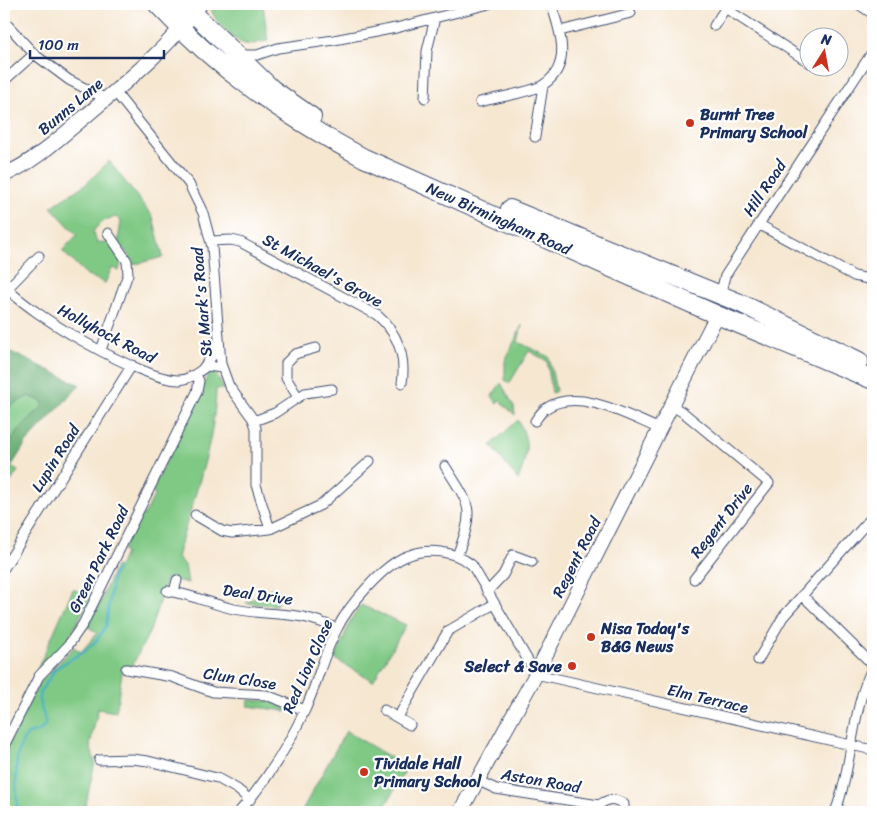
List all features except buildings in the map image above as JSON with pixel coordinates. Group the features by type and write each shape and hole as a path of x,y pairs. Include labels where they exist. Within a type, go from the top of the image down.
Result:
{"highway":[{"path":"146,4 156,12 163,10"},
{"name":"New Birmingham Road","path":"163,10 191,11 272,89 367,153 717,315 873,380"},
{"name":"New Birmingham Road","path":"191,11 200,46 264,100 314,132 478,196 720,295 873,368"},
{"path":"587,241 706,298 717,315"},
{"path":"717,315 720,295"}],"street":[{"path":"235,53 245,56 257,55 278,48 334,40 435,18 457,8 489,4"},
{"path":"535,138 543,86 553,74 561,59 560,31 551,4"},
{"path":"858,4 873,14"},
{"path":"714,26 726,6 800,56"},
{"path":"163,10 172,28 169,43 184,40 200,46"},
{"name":"Bunns Lane","path":"4,176 36,158 169,43 191,11"},
{"path":"560,31 631,13"},
{"path":"425,98 427,51 435,18"},
{"path":"4,22 34,54 69,80 110,95"},
{"name":"Hill Road","path":"720,295 725,276 873,51"},
{"path":"5,78 34,54"},
{"path":"257,55 255,64 257,74"},
{"path":"480,102 543,86"},
{"name":"St Mark's Road","path":"110,95 189,184 203,214 211,241 218,342 222,368 230,386 254,421"},
{"path":"758,224 854,276 873,280"},
{"path":"101,350 128,274 127,261 108,233"},
{"name":"St Michael's Grove","path":"211,241 231,240 240,242 377,315 391,329 400,347 404,364 402,384"},
{"name":"Hollyhock Road","path":"39,256 5,289 43,316 101,350 156,376 180,380 197,373 207,366 222,368"},
{"name":"Regent Road","path":"460,812 479,781 536,674 717,315"},
{"path":"197,373 214,354 218,342"},
{"path":"298,397 286,378 286,363 295,354 316,348"},
{"name":"Lupin Road","path":"4,568 132,365"},
{"name":"Green Park Road","path":"4,746 39,676 68,647 83,624 197,392 199,381 197,373"},
{"path":"270,529 256,485 254,464 256,434 254,421 275,412 305,393 332,389"},
{"path":"534,421 545,409 560,402 589,402 660,429"},
{"name":"Regent Drive","path":"672,406 684,413 769,483 694,579"},
{"path":"195,515 222,531 232,534 270,529 321,505 370,462"},
{"path":"444,466 467,502 468,520 457,556"},
{"path":"758,660 783,617 873,516"},
{"path":"4,548 12,555"},
{"name":"Red Lion Close","path":"238,812 250,800 290,740 305,710 337,629 359,598 384,572 406,556 425,551 457,556 472,564 536,674"},
{"path":"488,592 504,575 513,555 532,562"},
{"name":"Deal Drive","path":"177,580 170,592 238,610 299,614 317,619 337,629"},
{"path":"802,595 873,666 862,699 842,796 835,812"},
{"path":"398,717 448,631 494,604"},
{"path":"140,671 141,661"},
{"name":"Clun Close","path":"126,669 172,677 213,692 266,695 305,710"},
{"name":"Elm Terrace","path":"536,674 873,750"},
{"path":"384,710 410,725"},
{"path":"99,760 116,754 217,778 237,789 250,800"},
{"name":"Aston Road","path":"479,781 496,789 600,809 613,798 624,804 624,812"}],"green space":[{"path":"211,4 263,4 268,41 253,44 240,42 217,21 211,9"},
{"path":"109,161 153,217 163,257 132,265 131,258 118,242 121,221 116,217 105,220 93,232 97,242 111,243 121,262 119,271 112,268 105,283 87,275 62,251 77,235 51,207 87,183"},
{"path":"522,325 518,342 549,357 556,391 552,393 547,361 529,351 509,384 505,380 505,361"},
{"path":"5,349 80,385 26,443 11,467 8,458 11,441 42,407 43,402 29,396 4,409"},
{"path":"210,371 215,372 224,389 216,389 215,411 207,453 177,558 185,565 188,583 167,578 150,631 132,666 123,666 116,712 98,709 90,745 95,762 84,812 4,812 4,754 39,683 74,647 81,652 97,633 87,626 98,607 115,566 119,567 125,553 122,551 140,514 144,516 155,494 151,492"},
{"path":"501,383 514,406 515,415 499,400 497,403 492,396"},
{"path":"29,396 43,402 42,407 15,435 11,467 18,471 10,483 4,479 4,409"},
{"path":"518,420 525,436 526,450 518,480 491,445"},
{"path":"271,588 283,594 276,605 246,603"},
{"path":"73,589 91,596 69,638 37,670"},
{"path":"361,605 406,625 373,681 335,659 351,619"},
{"path":"249,700 270,701 293,712 248,706"},
{"name":"Tividale Hall Primary School","path":"346,731 407,767 382,812 377,808 374,812 301,812"}],"waterway":[{"path":"17,812 16,771 19,751 22,742 28,734 40,731 45,725 45,718 39,701 40,693 55,669 86,650 97,640 106,626 113,575 118,569"}],"place":[{"name":"Burnt Tree Primary School","path":"690,123"},
{"name":"Nisa Today's B&G News","path":"591,637"},
{"name":"Select & Save","path":"572,666"},
{"name":"Tividale Hall Primary School","path":"364,772"}]}
